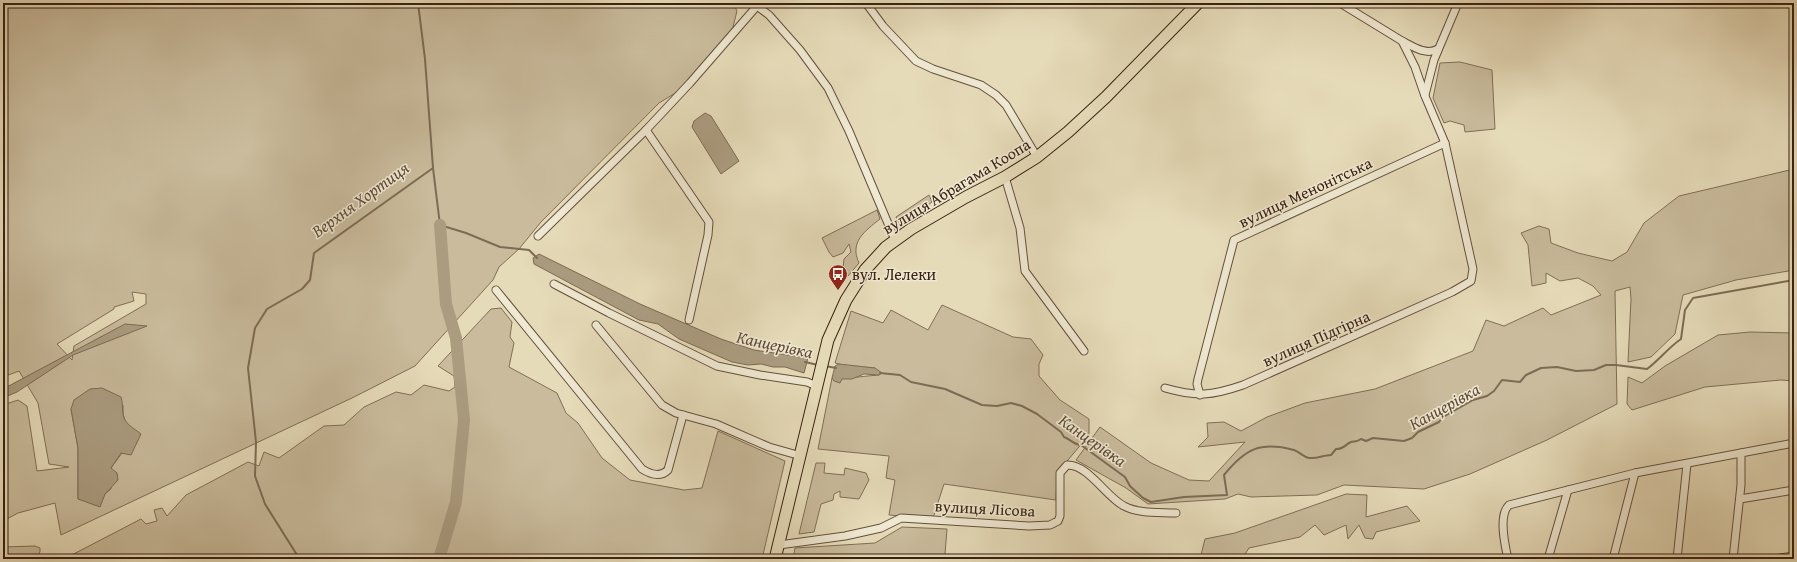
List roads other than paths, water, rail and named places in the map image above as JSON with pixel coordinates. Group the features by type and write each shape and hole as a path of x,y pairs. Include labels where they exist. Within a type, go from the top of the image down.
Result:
{"main road":[{"name":"вулиця Абрагама Коопа","path":"775,559 828,340 846,300 865,270 894,240 966,197 1005,177 1037,157 1068,132 1106,97 1198,3"}],"street":[{"path":"866,3 883,26 916,60 933,69 981,85 996,95 1006,105 1037,157"},
{"path":"1340,3 1402,41 1423,50 1434,51 1438,48"},
{"path":"1425,96 1438,48 1443,40 1458,3"},
{"path":"538,236 646,130 690,83 757,6 769,14 800,50 828,88 849,131 894,240"},
{"path":"1402,41 1415,67 1425,96 1445,142"},
{"path":"646,130 709,222 708,235 689,320"},
{"name":"вулиця Підгірна","path":"1165,388 1200,395 1219,393 1254,381 1452,292 1471,281 1473,269 1445,142"},
{"name":"вулиця Менонітська","path":"1200,395 1197,384 1198,379 1234,240 1445,142"},
{"path":"1005,177 1020,228 1025,271 1084,351"},
{"path":"554,284 717,366 760,375 807,382 817,386"},
{"path":"496,290 637,463 648,473 662,474 668,470 683,415"},
{"path":"596,325 662,405 683,415 716,424 769,448 801,456"},
{"path":"1508,559 1503,538 1504,517 1507,506 1511,504 1635,473 1794,443"},
{"path":"1733,559 1740,499 1741,453"},
{"path":"1678,559 1686,464"},
{"name":"вулиця Лісова","path":"778,545 845,536 881,528 896,520 907,517 1029,526 1050,525 1058,521 1060,516 1060,473 1067,465 1079,467 1122,506 1134,510 1176,513"},
{"path":"1613,559 1635,473"},
{"path":"1548,559 1568,490"},
{"path":"1740,499 1794,490"},
{"path":"1774,559 1794,556"}],"waterway":[{"name":"Верхня Хортиця","path":"297,555 265,504 255,476 256,442 248,368 255,328 267,309 302,289 310,280 314,253 433,168 425,59 418,3"},
{"name":"Канцерівка","path":"433,168 440,225 466,233 500,247 529,250 537,258"},
{"name":"Верхня Хортиця","path":"439,559 456,502 464,420 456,338 446,304 440,225"},
{"name":"Канцерівка","path":"880,373 900,375 911,382 945,389 982,405 997,406 1011,403 1022,406 1037,414 1061,432 1064,437 1076,444 1081,445 1125,477 1130,486 1143,498 1151,502 1184,497 1227,495 1224,475 1239,459 1254,449 1272,446 1282,447 1294,450 1308,458 1313,458 1331,455 1336,449 1361,439 1366,441 1373,438 1404,441 1412,438 1418,432 1439,422 1443,417 1473,400 1487,396 1494,391 1502,380 1520,382 1526,375 1541,368 1557,367 1576,371 1594,370 1606,365 1616,365 1647,369 1681,339 1685,310 1693,298 1794,280"},
{"name":"Канцерівка","path":"805,362 818,365"},
{"name":"Канцерівка","path":"825,366 836,368"}],"place":[{"name":"вул. Лелеки","path":"838,291"}]}
